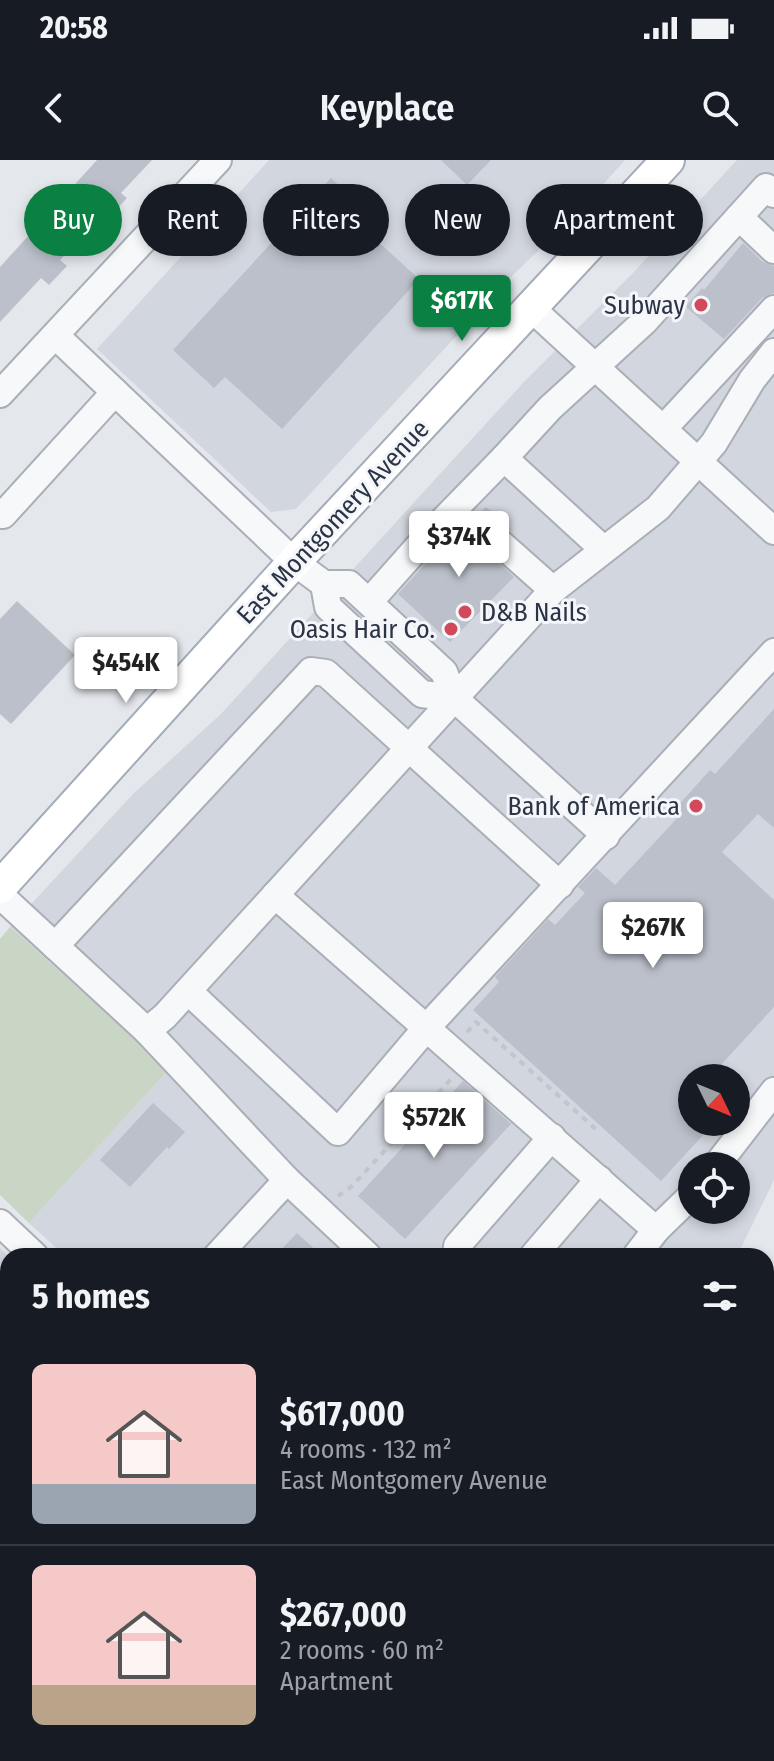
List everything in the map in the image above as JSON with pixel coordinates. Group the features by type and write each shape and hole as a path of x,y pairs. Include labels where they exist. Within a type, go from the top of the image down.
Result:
{"main road":[{"name":"East Montgomery Avenue","path":"0,887 294,562 668,160"}],"street":[{"path":"0,394 218,160"},
{"path":"369,602 466,512 504,458 550,408 644,322 766,187 774,194"},
{"path":"739,217 774,250"},
{"path":"531,308 774,531"},
{"path":"664,428 774,309"},
{"path":"56,336 294,562 324,584 349,584 369,602 444,672 454,698 606,836"},
{"path":"147,1031 165,1016 553,590 658,508 699,463 752,380 774,352"},
{"path":"3,515 115,392"},
{"path":"504,458 603,549"},
{"path":"500,543 553,590"},
{"path":"324,584 328,607 422,694 454,698"},
{"path":"188,991 338,1132 428,1026 774,652"},
{"path":"55,946 311,671 326,673 560,885"},
{"path":"0,895 147,1031 287,1180 359,1248"},
{"path":"275,895 428,1026 656,1230"},
{"path":"727,1152 774,1091"},
{"path":"457,1248 552,1137"},
{"path":"540,1248 599,1179"},
{"path":"224,1248 287,1180"},
{"path":"642,1248 678,1209"},
{"path":"2,1229 25,1248"}],"path":[{"path":"330,1221 338,1195 352,1186 453,1076 439,1063 476,1022 598,1131"}],"shaded area":[{"path":"269,160 625,160 603,184 526,184 526,256 533,256 296,509 271,512 97,349 182,256 247,256 247,184"},
{"path":"737,160 774,160 774,1180 741,1248 56,1248 29,1223 169,1069 10,927 133,794 221,714 523,383 649,256 703,256 703,197"}],"green space":[{"path":"10,927 169,1069 29,1223 0,1195 0,939"}],"building":[{"path":"97,160 152,160 122,192 122,184 75,184"},
{"path":"441,160 491,160 468,184"},
{"path":"24,241 24,256 64,256 60,260 67,266 49,285 41,278 0,322 0,267"},
{"path":"743,243 763,262 774,266 774,293 762,298 724,339 687,305 702,288 704,290"},
{"path":"263,252 263,256 389,256 389,252 419,279 282,429 225,377 214,388 173,350"},
{"path":"486,507 512,530 496,528 489,532 484,541 485,549 514,577 450,642 398,594 453,533 462,533"},
{"path":"17,601 75,655 11,724 0,714 0,619"},
{"path":"774,709 774,828 758,814 722,852 774,900 774,1007 722,1064 678,1064 678,1136 702,1136 688,1152 678,1152 678,1162 661,1181 473,1010 499,982 495,977 548,919 555,925 585,893 578,887 596,868 615,885 681,814 675,809 710,770 715,774"},
{"path":"463,1081 511,1124 405,1239 358,1196"},
{"path":"153,1103 185,1132 130,1187 100,1160"},
{"path":"297,1233 313,1248 283,1248"}],"tunnel":[{"path":"474,519 500,543"}],"place":[{"name":"Subway","path":"701,305"},
{"name":"D&B Nails","path":"465,612"},
{"name":"Oasis Hair Co.","path":"451,629"},
{"name":"Bank of America","path":"696,806"}]}
